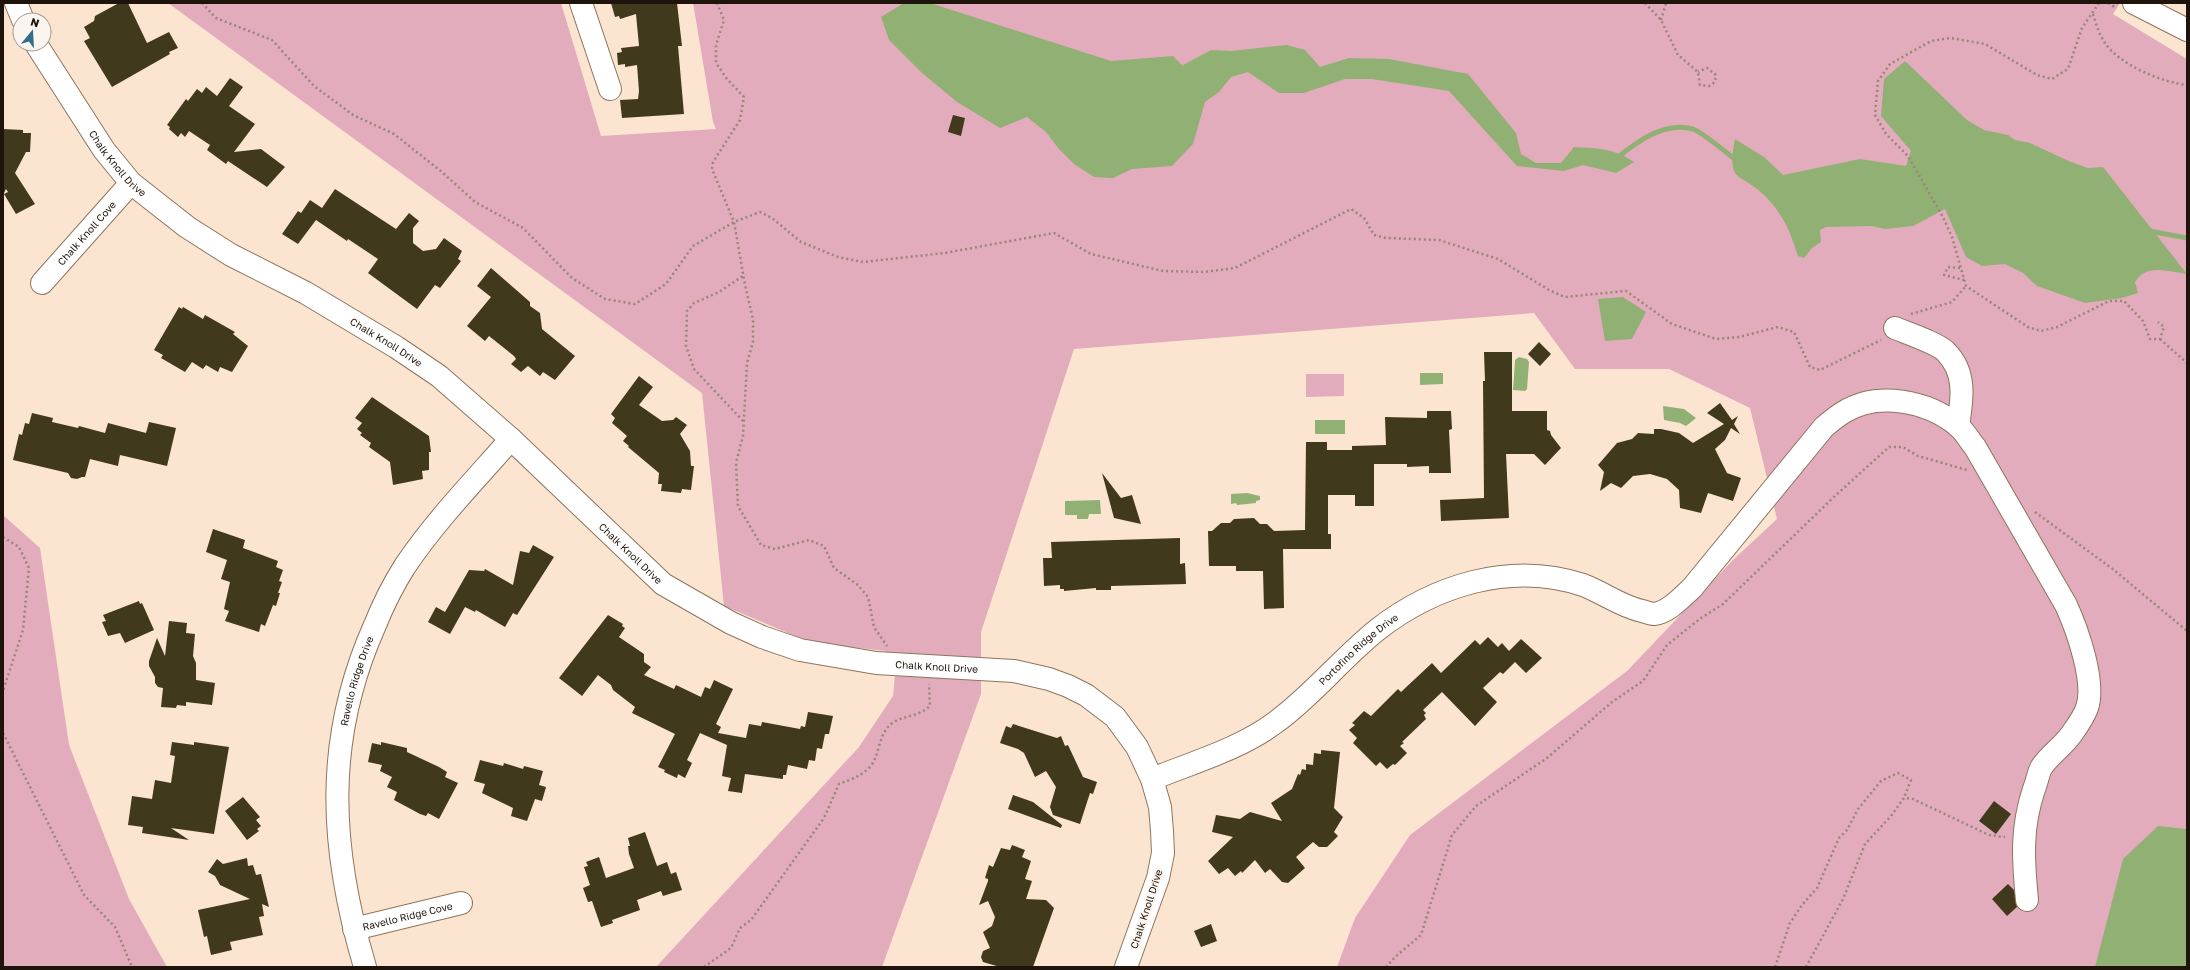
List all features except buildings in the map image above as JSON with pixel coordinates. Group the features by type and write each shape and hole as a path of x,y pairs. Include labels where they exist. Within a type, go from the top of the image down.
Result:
{"street":[{"path":"581,3 610,89"},
{"path":"2134,3 2187,30"},
{"name":"Chalk Knoll Drive","path":"41,52 104,150 131,183 187,227 232,255 306,294 396,347 439,376 511,438 663,584 713,614 762,637 822,655 876,662 1014,671 1049,679 1068,686 1086,695 1115,717 1137,747 1152,779 1160,807 1163,853 1158,878 1126,967"},
{"name":"Chalk Knoll Cove","path":"42,283 131,183"},
{"path":"1895,328 1946,351 1960,373 1962,394 1958,426"},
{"name":"Portofino Ridge Drive","path":"1152,779 1220,752 1244,741 1275,723 1303,701 1376,631 1418,603 1451,589 1474,582 1509,576 1533,575 1583,586 1626,608 1654,614 1668,609 1692,588 1824,427 1844,412 1866,403 1894,401 1913,404 1939,413 1958,426 1975,447 2066,605 2077,630 2088,682 2087,707 2073,733 2041,768 2031,800 2023,832 2022,859 2027,900"},
{"name":"Ravello Ridge Drive","path":"365,967 354,929 340,856 336,811 338,766 344,719 353,682 366,644 384,604 404,568 430,531 511,438"},
{"name":"Ravello Ridge Cove","path":"354,929 461,903"}],"path":[{"path":"202,3 216,18 272,40 314,86 354,114 394,134 442,172 474,202 524,228 572,278 605,299 635,304 666,284 693,246 734,222 760,212 772,218 801,242 838,257 863,262 945,253 1054,233 1091,254 1163,272 1204,272 1235,268 1351,209 1364,218 1374,235 1386,238 1439,240 1498,259 1549,290 1565,297 1626,291 1672,324 1716,339 1739,337 1778,327 1794,332 1810,367 1820,370 1888,336 1906,315 1952,302 1966,286"},
{"path":"717,3 724,20 716,45 716,63 727,79 744,97 740,120 713,162 712,169 734,222 743,276 754,319 753,342 747,363 743,436 736,463 738,506 761,545 775,549 809,540 824,546 834,568 858,585 868,597 874,627 892,652"},
{"path":"1645,3 1661,20 1678,55 1698,72 1700,85 1709,86 1715,82 1716,75 1708,68 1698,72"},
{"path":"1661,20 1666,3"},
{"path":"2099,3 2082,28 2068,69 2052,79 2037,75 1986,44 1951,38 1931,41 1890,64 1878,81 1875,115 1886,134 1908,156 1942,217 1952,237 1966,286 2028,327 2041,330 2057,327 2109,302 2124,301 2143,321 2150,339 2160,339 2187,364"},
{"path":"2093,13 2098,32 2106,44 2123,59 2149,74 2173,83 2187,85"},
{"path":"1960,268 1948,267 1944,275 1964,280"},
{"path":"743,276 719,292 694,303 687,311 686,346 694,369 743,422"},
{"path":"2158,322 2164,327 2160,339"},
{"path":"1386,967 1420,935 1452,835 1476,806 1547,758 1612,702 1643,682 1667,645 1701,618 1723,604 1836,495 1889,447 1903,447 1918,456 1974,471"},
{"path":"2031,509 2114,570 2187,631"},
{"path":"3,536 19,547 29,568 23,630 3,691"},
{"path":"704,967 731,948 740,928 751,920 824,818 839,784 858,776 870,767 884,732 894,722 922,713 930,706 929,683"},
{"path":"3,733 84,895 115,927 132,967"},
{"path":"1775,967 1790,924 1802,905 1817,888 1839,838 1847,830 1858,809 1881,781 1898,774 1911,780 1904,798 1892,816 1865,844 1843,899 1806,967"},
{"path":"1904,798 1913,799 1989,836 2004,837 2023,832"}],"shaded area":[{"path":"168,3 561,3 601,136 716,129 713,122 693,3 2120,3 2113,14 2187,59 2187,967 1337,967 1355,918 1410,835 1627,671 1733,560 1777,519 1750,408 1669,369 1575,369 1534,313 1074,349 981,632 981,694 882,967 656,967 859,747 893,696 895,675 885,651 842,646 800,638 724,606 702,393"},
{"path":"904,3 930,3 1111,61 1173,56 1184,67 1183,65 1211,50 1231,51 1287,45 1305,50 1320,67 1349,58 1389,59 1468,74 1516,133 1521,154 1536,163 1561,163 1574,147 1613,152 1620,154 1634,162 1616,173 1583,165 1564,171 1517,166 1449,91 1372,79 1345,79 1304,93 1279,93 1248,72 1231,77 1219,92 1205,102 1193,144 1172,166 1132,169 1113,178 1094,177 1074,164 1059,149 1046,132 1027,117 1000,128 957,102 921,72 889,40 881,17"},
{"path":"1905,61 1967,120 1984,130 2008,135 2015,140 2030,143 2071,162 2088,168 2103,167 2187,274 2158,270 2146,272 2135,282 2138,293 2122,298 2085,303 2037,286 2023,273 2005,264 1982,266 1966,257 1945,209 1913,226 1885,229 1872,226 1826,227 1820,230 1821,242 1812,248 1804,258 1798,256 1782,217 1766,197 1738,176 1734,171 1733,154 1735,139 1764,157 1783,175 1860,159 1906,166 1911,151 1881,116 1884,79"},
{"path":"1623,297 1646,312 1632,339 1605,341 1598,299"},
{"path":"1519,357 1527,359 1529,362 1527,389 1525,391 1513,390 1515,360"},
{"path":"1420,373 1443,373 1443,384 1420,385"},
{"path":"1306,374 1344,374 1344,396 1306,397"},
{"path":"1663,406 1684,409 1696,418 1686,426 1680,423 1664,420"},
{"path":"1315,420 1345,420 1345,434 1315,434"},
{"path":"1247,493 1260,496 1260,500 1256,501 1256,503 1237,505 1236,503 1231,504 1231,494"},
{"path":"1100,500 1101,514 1089,514 1088,519 1077,519 1077,515 1065,515 1065,501"},
{"path":"3,515 40,548 69,745 129,899 167,967 3,967"},
{"path":"2158,826 2187,829 2187,967 2095,967 2123,859"}],"waterway":[{"path":"1618,157 1652,134 1662,130 1683,127 1697,131 1737,161"},
{"path":"2149,231 2187,238"}]}
